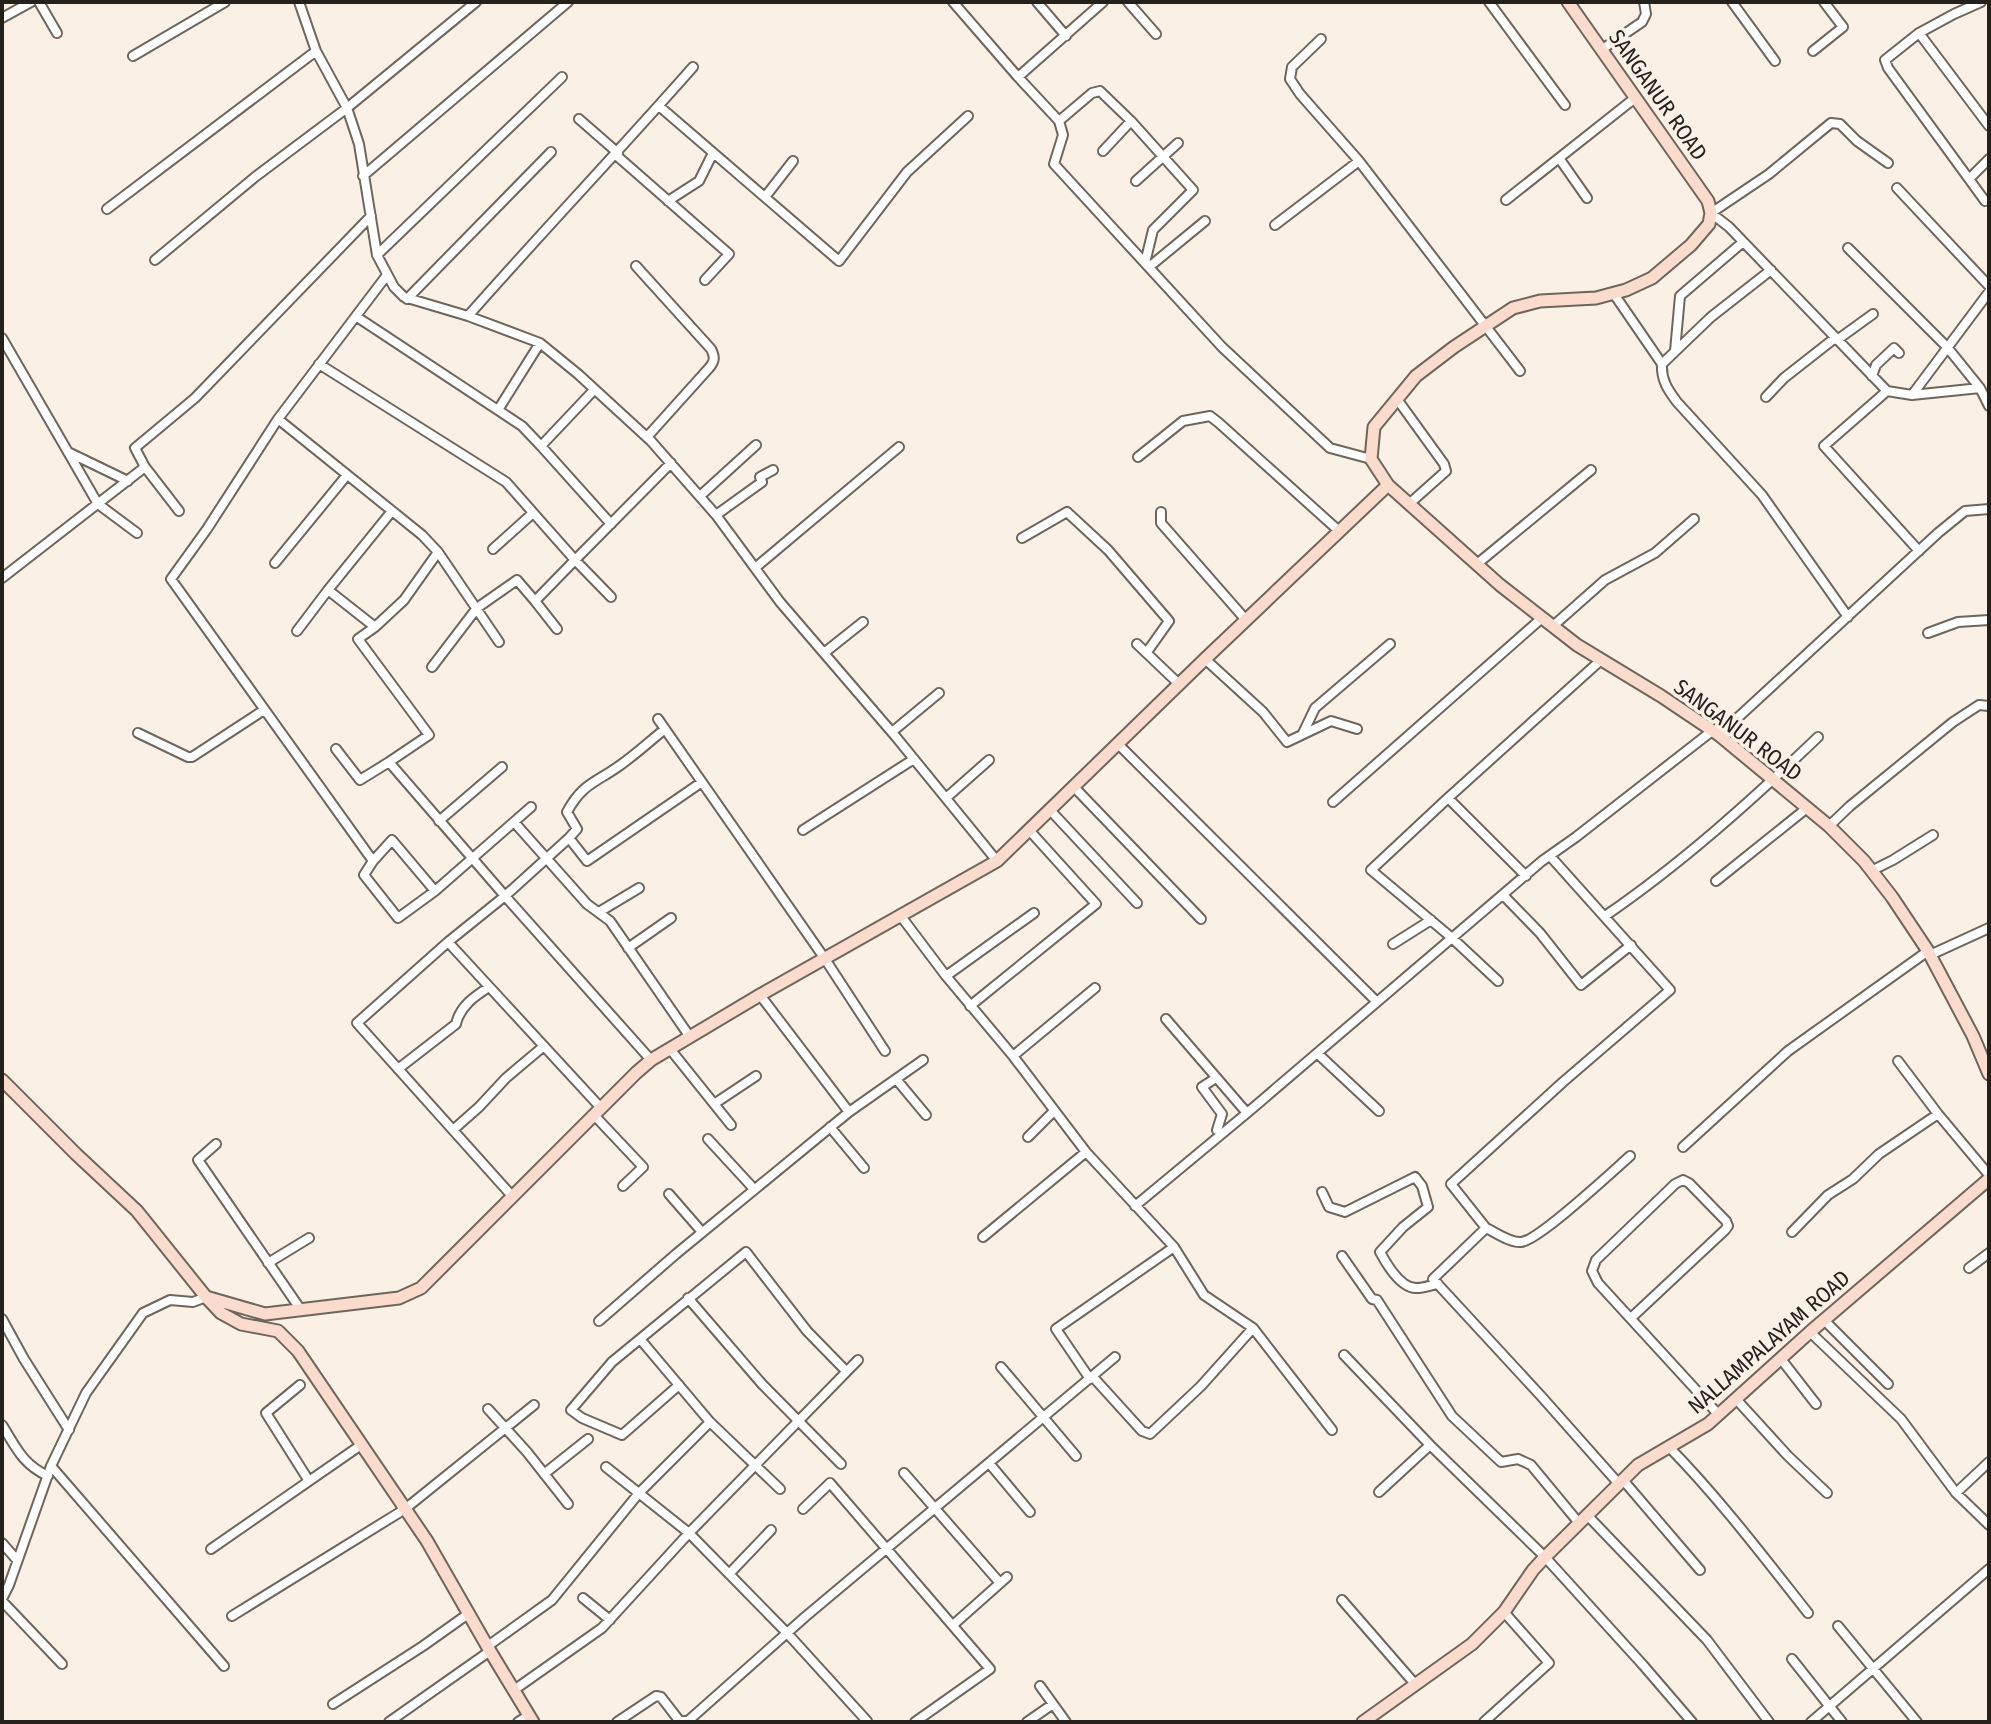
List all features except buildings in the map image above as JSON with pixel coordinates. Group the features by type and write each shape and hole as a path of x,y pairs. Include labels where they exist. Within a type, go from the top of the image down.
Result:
{"street":[{"path":"2,18 31,2"},
{"path":"39,2 57,33"},
{"path":"133,56 225,2"},
{"path":"299,2 316,51 347,108 359,144 377,255 394,287 407,299 468,316 540,343 647,437 716,515 780,602 997,861"},
{"path":"155,260 476,2"},
{"path":"363,176 568,2"},
{"path":"1037,2 1066,36"},
{"path":"1018,77 1103,2"},
{"path":"1128,2 1156,34"},
{"path":"1489,2 1565,105"},
{"name":"SANGANUR ROAD","path":"1568,2 1708,201 1711,213"},
{"path":"1601,50 1642,22 1646,14 1644,2"},
{"path":"1732,2 1775,61"},
{"path":"1813,51 1843,27 1824,2"},
{"path":"1981,2 1919,33 1885,60 1985,201"},
{"path":"958,4 1059,121 1063,135 1054,164 1222,347 1330,448 1371,459 1374,427 1416,376 1513,308 1540,301 1596,298 1652,278 1691,245 1709,224 1711,213 1769,174 1831,123 1840,124 1857,141 1888,163"},
{"path":"1919,33 1989,126"},
{"path":"1321,39 1292,67 1290,79 1359,161 1520,371"},
{"path":"107,209 316,51"},
{"path":"468,316 693,67"},
{"path":"377,255 562,77"},
{"path":"1059,121 1092,93 1100,91 1193,190 1153,230 1147,265"},
{"path":"1506,200 1635,98"},
{"path":"659,106 839,261 907,172 968,116"},
{"path":"579,119 729,254 705,280"},
{"path":"1103,151 1131,121"},
{"path":"1136,181 1178,143"},
{"path":"407,299 551,152"},
{"path":"668,201 699,181 713,153"},
{"path":"1559,158 1587,198"},
{"path":"1969,179 1989,159"},
{"path":"765,197 793,161"},
{"path":"1275,225 1359,161"},
{"path":"1897,188 1989,289 1912,395"},
{"path":"1711,213 1729,227 1887,391 1912,395 1980,388"},
{"path":"179,511 145,467 135,448 195,398 371,216"},
{"path":"1147,265 1205,221"},
{"path":"1675,352 1680,296 1743,242"},
{"path":"1848,248 1947,347 1980,388 1989,406"},
{"path":"636,266 715,356 709,368 647,437"},
{"path":"1662,364 1711,317 1771,270"},
{"path":"373,861 171,579 278,419 387,275"},
{"path":"1614,294 1662,364 1661,375 1665,386 1762,495 1848,617"},
{"path":"1766,397 1784,378 1873,314"},
{"path":"357,317 522,426 611,524"},
{"path":"2,338 98,504 137,533"},
{"path":"498,410 540,343"},
{"path":"1872,376 1876,365 1894,348 1899,353"},
{"path":"2,357 15,360"},
{"path":"319,364 506,482 611,597"},
{"path":"541,446 594,390"},
{"path":"1887,391 1824,446 1919,551"},
{"path":"1397,399 1446,471 1409,504"},
{"path":"1138,457 1183,421 1210,416 1339,531"},
{"path":"278,419 422,535 438,552 499,642"},
{"path":"700,496 756,445"},
{"path":"755,568 899,447"},
{"path":"67,452 128,481"},
{"name":"SANGANUR ROAD","path":"1371,459 1388,485 1542,618 1577,645 1716,733 1829,826 1892,897 1929,953 1973,1036 1989,1074"},
{"path":"535,601 671,463"},
{"path":"2,578 145,467"},
{"path":"716,515 762,482 760,477 773,470"},
{"path":"1477,564 1591,470"},
{"path":"275,563 347,475"},
{"path":"62,1664 2,1600 50,1471 86,1393 143,1313 170,1300 193,1302 206,1297 265,1314 399,1298 421,1288 651,1060 997,861 1388,485"},
{"path":"1135,1206 1550,856 1716,733 1965,511 1989,509"},
{"path":"297,631 392,511"},
{"path":"1022,538 1067,512 1108,550 1169,621 1147,652"},
{"path":"1161,512 1161,523 1246,620"},
{"path":"493,549 533,513"},
{"path":"1553,626 1605,580 1655,553 1694,519"},
{"path":"336,749 360,780 429,735 358,639 404,600 438,552"},
{"path":"432,667 477,608 517,580 557,629"},
{"path":"328,590 375,627"},
{"path":"1333,802 1542,618"},
{"path":"1928,633 1958,622 1989,620"},
{"path":"824,653 863,622"},
{"path":"1137,644 1179,684"},
{"path":"1303,734 1315,708 1390,644"},
{"path":"1205,659 1263,712 1287,742 1331,721 1357,729"},
{"path":"1498,981 1371,870 1601,660"},
{"path":"892,732 939,693"},
{"path":"1829,826 1953,722 1979,705 1989,706"},
{"path":"138,733 192,757 264,710"},
{"path":"658,719 885,1051"},
{"path":"513,1197 357,1023 569,838 577,829 567,812 575,797 665,729"},
{"path":"1605,916 1652,884 1818,737"},
{"path":"1118,744 1377,1002"},
{"path":"803,830 914,759"},
{"path":"946,798 989,760"},
{"path":"389,762 651,1060"},
{"path":"439,821 502,767"},
{"path":"569,838 587,861 702,782"},
{"path":"1074,787 1201,919"},
{"path":"1448,798 1526,876"},
{"path":"435,891 392,840 364,875 398,918 435,891 531,807"},
{"path":"1716,881 1807,808"},
{"path":"1050,810 1137,903"},
{"path":"514,822 587,904 610,921 690,1037"},
{"path":"970,1006 1096,904 1029,830"},
{"path":"1871,871 1933,835"},
{"path":"1550,856 1670,990 1451,1184 1486,1228 1517,1242 1524,1242 1546,1229 1630,1156"},
{"path":"599,912 639,888"},
{"path":"1503,895 1540,933 1581,985 1631,945"},
{"path":"946,976 1034,913"},
{"path":"900,915 1086,1152 1174,1247 1204,1295 1253,1328 1332,1430"},
{"path":"628,948 671,918"},
{"path":"1393,944 1431,920"},
{"path":"1683,1147 1788,1051 1929,953 1989,928"},
{"path":"448,942 544,1046 643,1167 623,1186"},
{"path":"398,1069 456,1024 458,1015 472,998 489,987"},
{"path":"1013,1056 1095,988"},
{"path":"760,995 849,1112"},
{"path":"1166,1019 1247,1113"},
{"path":"453,1130 544,1046"},
{"path":"670,1049 731,1125"},
{"path":"1317,1053 1379,1111"},
{"path":"599,1321 830,1127 923,1060"},
{"path":"1898,1061 1989,1177"},
{"path":"714,1104 756,1076"},
{"path":"1216,1078 1202,1087 1222,1114 1217,1130"},
{"path":"896,1079 926,1115"},
{"path":"2,1080 137,1211 221,1313 241,1324 278,1331 298,1351 427,1541 531,1719 518,1722"},
{"path":"1028,1137 1054,1111"},
{"path":"1792,1232 1828,1195 1853,1179 1879,1154 1938,1114"},
{"path":"830,1127 864,1168"},
{"path":"708,1139 754,1189"},
{"path":"216,1144 198,1160 301,1310"},
{"path":"983,1237 1086,1152"},
{"path":"1322,1192 1329,1207 1345,1212 1415,1177 1422,1186 1428,1207 1403,1227 1380,1252 1403,1283 1414,1289 1438,1284"},
{"name":"NALLAMPALAYAM ROAD","path":"1363,1722 1472,1644 1504,1612 1545,1557 1638,1465 1719,1415 1989,1177"},
{"path":"1631,1318 1728,1226 1683,1180 1675,1184 1596,1260 1592,1271 1631,1318 1719,1415"},
{"path":"669,1194 702,1232"},
{"path":"1486,1228 1433,1279 1700,1570"},
{"path":"268,1263 309,1238"},
{"path":"1174,1247 1056,1329 1092,1378 1142,1431 1150,1434 1201,1386 1253,1328"},
{"path":"679,1385 622,1435 571,1410 612,1362 746,1252 807,1331 846,1371"},
{"path":"1969,1268 1989,1253"},
{"path":"1342,1256 1372,1299 1377,1300 1452,1416 1501,1462 1518,1459 1531,1465 1707,1640 1769,1722"},
{"path":"688,1298 762,1384 841,1464"},
{"path":"2,1319 69,1430"},
{"path":"1824,1320 1888,1384"},
{"path":"1810,1332 1901,1419 1956,1493 1989,1525"},
{"path":"640,1339 710,1422 780,1489"},
{"path":"1344,1355 1430,1445 1545,1557 1692,1722"},
{"path":"617,1722 656,1696 661,1697 681,1722 688,1721 787,1633 1115,1357"},
{"path":"1781,1359 1816,1404"},
{"path":"514,1690 602,1628 689,1533 858,1360"},
{"path":"1001,1367 1076,1456"},
{"path":"300,1385 266,1413 309,1481"},
{"path":"1736,1399 1827,1493"},
{"path":"232,1616 405,1509 534,1405"},
{"path":"488,1409 568,1504"},
{"path":"490,1651 488,1646 552,1600 639,1493 710,1422"},
{"path":"2,1425 26,1462 35,1470 50,1471 224,1666"},
{"path":"544,1474 588,1439"},
{"path":"211,1549 361,1445"},
{"path":"1379,1492 1430,1445"},
{"path":"1668,1446 1742,1529 1808,1613"},
{"path":"1956,1493 1989,1462"},
{"path":"989,1463 1030,1512"},
{"path":"606,1467 689,1533 787,1633 867,1721"},
{"path":"904,1473 1003,1580 953,1625"},
{"path":"803,1509 830,1483 990,1669 915,1722"},
{"path":"729,1574 771,1530"},
{"path":"2,1543 17,1560"},
{"path":"1811,1722 1989,1569"},
{"path":"583,1598 610,1620"},
{"path":"1342,1600 1415,1684"},
{"path":"1484,1722 1549,1663 1504,1612"},
{"path":"333,1704 468,1614"},
{"path":"1838,1626 1917,1722"},
{"path":"389,1722 490,1651"},
{"path":"1792,1659 1842,1722"},
{"path":"1040,1686 1066,1722"},
{"path":"1027,1722 1053,1704"}]}
